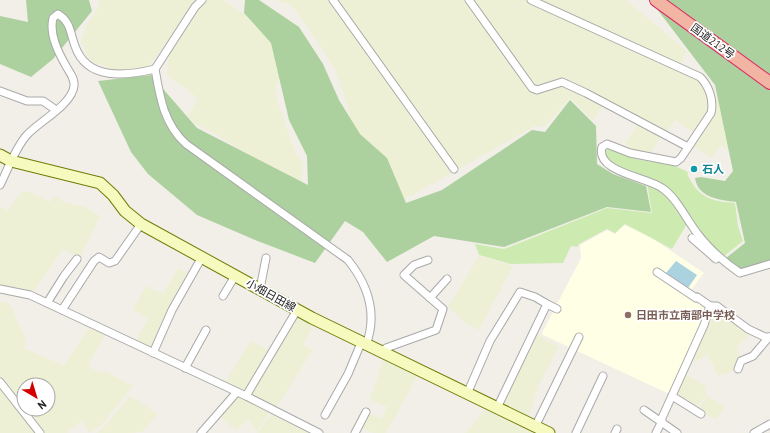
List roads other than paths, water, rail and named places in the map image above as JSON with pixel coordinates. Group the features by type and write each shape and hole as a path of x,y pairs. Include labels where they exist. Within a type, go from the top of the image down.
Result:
{"highway":[{"name":"国道212号","path":"656,0 770,83"}],"main road":[{"name":"小畑日田線","path":"0,155 12,161 100,183 110,192 125,211 141,224 297,310 382,353 548,433"}],"street":[{"path":"202,0 195,7 155,69 162,105 167,119 176,135 186,144 348,260 356,270 367,290 370,302 371,324 364,344 325,415"},
{"path":"333,0 454,169"},
{"path":"469,0 532,88 537,90 562,82 688,146"},
{"path":"531,0 700,77 708,87 713,106 708,120 676,162 630,153 607,144 602,147 601,151 607,164 612,168 649,180 669,193 701,238 728,265 740,273 770,264"},
{"path":"0,185 26,136 71,95 74,86 73,77 55,42 50,28 52,18 58,14 65,18 70,26 75,47 88,65 102,73 118,75 155,69"},
{"path":"0,91 27,101 43,100 56,110"},
{"path":"62,310 94,261 99,257 109,262 115,261 141,224"},
{"path":"692,238 723,264 728,265"},
{"path":"153,353 172,310 202,257"},
{"path":"260,289 266,258"},
{"path":"47,303 77,259"},
{"path":"382,353 386,348 436,330 443,308 404,275 414,265 428,260"},
{"path":"657,272 710,306 717,306 748,329 769,338 752,356 741,361 738,369"},
{"path":"222,296 235,276"},
{"path":"430,298 447,279"},
{"path":"0,289 30,295 246,396 319,433"},
{"path":"468,394 490,341 520,292 535,297 557,309"},
{"path":"497,408 547,304"},
{"path":"656,433 704,325 710,306"},
{"path":"246,396 297,310"},
{"path":"185,368 206,330"},
{"path":"535,427 579,337"},
{"path":"576,433 603,376"},
{"path":"0,382 40,433"},
{"path":"205,431 237,392"},
{"path":"672,396 701,414"},
{"path":"644,410 662,421 677,433"},
{"path":"355,433 366,412"},
{"path":"754,433 770,424"}],"water":[{"path":"676,261 697,275 688,288 666,273"}],"place":[{"name":"石人","path":"694,169"},
{"name":"日田市立南部中学校","path":"628,315"}]}
